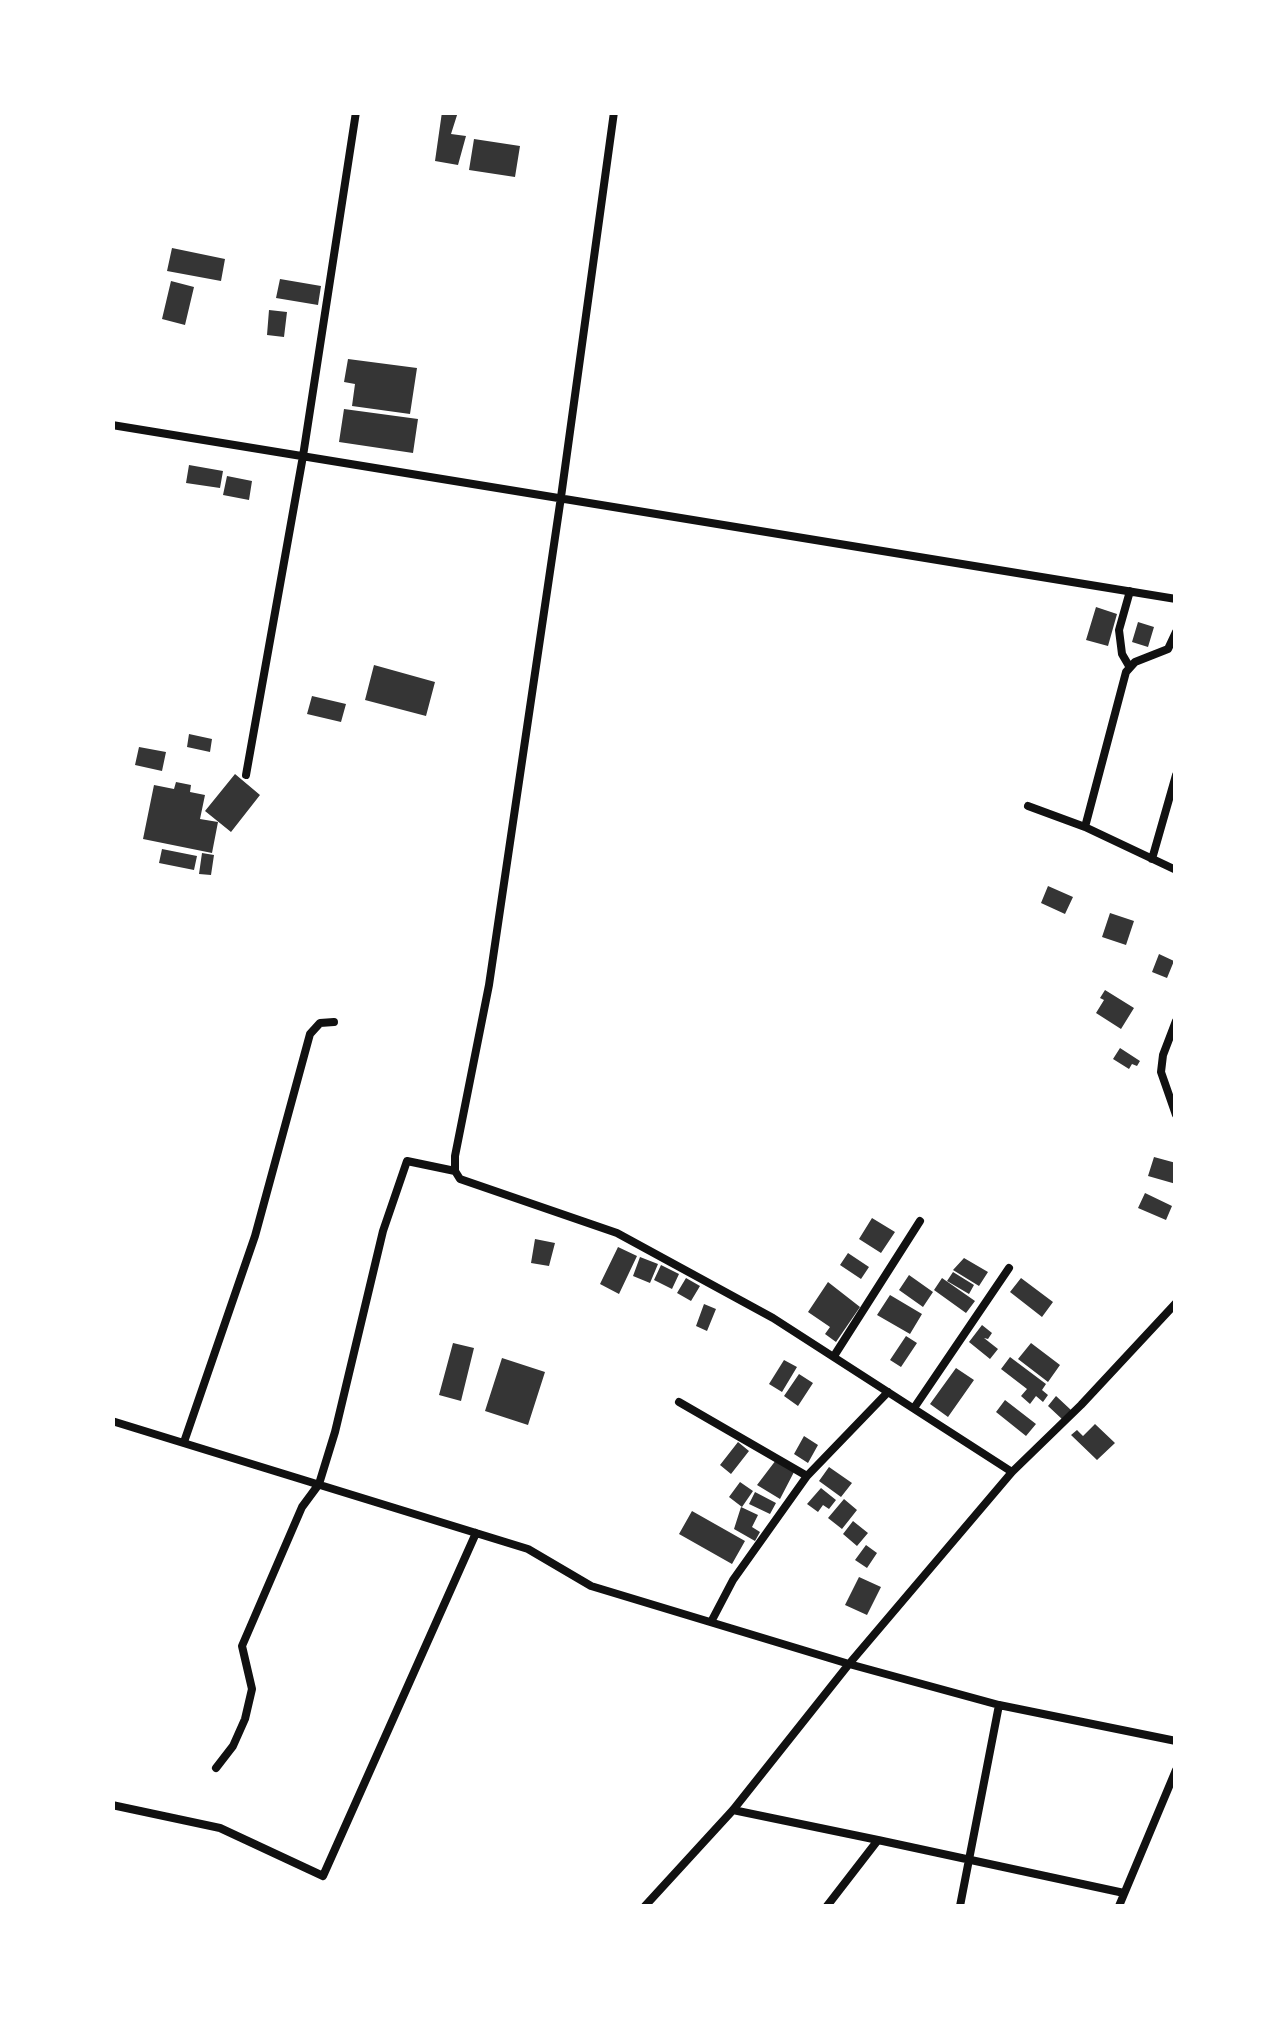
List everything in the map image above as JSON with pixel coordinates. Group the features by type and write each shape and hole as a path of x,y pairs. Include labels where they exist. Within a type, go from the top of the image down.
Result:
{"street":[{"path":"246,775 303,456 356,112"},
{"path":"614,112 562,497 489,985 455,1170 460,1179 618,1233 773,1318 1012,1472"},
{"path":"112,424 1176,598"},
{"path":"1085,828 1129,666 1122,654 1119,630 1130,591"},
{"path":"1129,666 1168,650 1176,632"},
{"path":"1168,650 1176,658"},
{"path":"1152,858 1176,775"},
{"path":"1028,806 1176,870"},
{"path":"184,1442 255,1236 310,1034 320,1023 334,1022"},
{"path":"1176,1022 1161,1072 1176,1115"},
{"path":"216,1768 233,1746 252,1689 242,1646 302,1507 319,1484 383,1231 407,1161 455,1170"},
{"path":"834,1356 920,1221"},
{"path":"914,1408 1009,1268"},
{"path":"645,1906 733,1810 849,1664 1012,1472 1176,1304"},
{"path":"711,1622 733,1580 807,1476 888,1392"},
{"path":"679,1402 807,1476"},
{"path":"112,1421 528,1549 590,1586 849,1664 999,1706 1176,1741"},
{"path":"112,1805 220,1828 323,1876 476,1533"},
{"path":"960,1906 999,1706"},
{"path":"1119,1906 1176,1770"},
{"path":"733,1810 1124,1893"},
{"path":"828,1906 878,1840"}],"building":[{"path":"442,112 458,112 451,134 466,136 458,165 435,161"},
{"path":"474,139 520,146 515,177 469,170"},
{"path":"172,248 225,259 221,281 167,271"},
{"path":"280,279 321,286 318,305 276,298"},
{"path":"171,281 194,287 185,325 162,319"},
{"path":"269,310 287,312 284,337 267,335"},
{"path":"348,359 417,368 410,414 352,406 355,384 344,382"},
{"path":"344,409 418,419 413,453 339,442"},
{"path":"189,465 223,471 220,488 186,483"},
{"path":"227,476 252,481 249,500 223,495"},
{"path":"1096,607 1117,614 1108,646 1086,640"},
{"path":"1138,622 1154,627 1148,647 1132,642"},
{"path":"374,665 435,682 426,716 365,700"},
{"path":"312,696 346,704 341,722 307,714"},
{"path":"189,734 212,739 210,752 187,747"},
{"path":"139,747 166,752 162,771 135,765"},
{"path":"235,774 260,795 231,832 205,811"},
{"path":"176,782 191,785 190,792 205,795 200,819 218,822 212,853 143,839 154,785 174,789"},
{"path":"162,849 197,856 194,870 159,863"},
{"path":"202,853 214,855 211,875 199,874"},
{"path":"1048,886 1073,897 1065,914 1041,903"},
{"path":"1110,913 1134,921 1126,945 1102,937"},
{"path":"1159,954 1174,961 1167,978 1152,972"},
{"path":"1105,990 1134,1008 1121,1029 1096,1013"},
{"path":"1120,1048 1140,1061 1137,1066 1132,1064 1129,1069 1113,1059"},
{"path":"1154,1157 1176,1163 1176,1184 1148,1176"},
{"path":"1145,1193 1172,1206 1166,1220 1138,1208"},
{"path":"872,1218 895,1232 881,1253 859,1239"},
{"path":"535,1239 555,1243 549,1266 531,1263"},
{"path":"618,1247 637,1256 619,1294 600,1284"},
{"path":"848,1253 869,1267 861,1279 840,1265"},
{"path":"640,1257 658,1264 650,1283 633,1276"},
{"path":"964,1258 988,1272 979,1286 953,1270"},
{"path":"661,1265 679,1274 672,1289 654,1280"},
{"path":"953,1272 974,1285 969,1294 947,1281"},
{"path":"909,1275 933,1292 923,1307 899,1290"},
{"path":"686,1278 700,1286 691,1301 677,1293"},
{"path":"942,1278 975,1301 966,1313 934,1290"},
{"path":"1021,1278 1053,1302 1042,1317 1010,1292"},
{"path":"828,1282 860,1307 836,1342 825,1334 830,1327 808,1312"},
{"path":"890,1295 922,1314 910,1334 877,1315"},
{"path":"704,1304 716,1309 707,1331 696,1326"},
{"path":"982,1325 992,1333 984,1338 998,1349 990,1359 969,1342"},
{"path":"906,1336 917,1343 901,1367 890,1360"},
{"path":"453,1343 474,1348 461,1401 439,1395"},
{"path":"1031,1343 1060,1365 1048,1382 1018,1359"},
{"path":"1010,1357 1046,1384 1042,1390 1048,1395 1043,1402 1036,1396 1030,1404 1021,1396 1027,1389 1001,1369"},
{"path":"502,1358 545,1372 528,1425 485,1411"},
{"path":"784,1360 797,1367 782,1392 769,1384"},
{"path":"956,1368 974,1380 948,1417 930,1404"},
{"path":"799,1374 813,1383 798,1406 784,1396"},
{"path":"1056,1396 1071,1410 1063,1420 1048,1406"},
{"path":"1005,1400 1036,1424 1026,1436 996,1412"},
{"path":"1095,1424 1115,1443 1097,1460 1071,1435 1077,1430 1083,1436"},
{"path":"804,1436 818,1445 808,1463 794,1454"},
{"path":"738,1442 749,1451 731,1474 720,1465"},
{"path":"776,1460 794,1472 780,1499 757,1485"},
{"path":"829,1467 852,1483 841,1497 819,1481"},
{"path":"740,1482 753,1491 742,1507 729,1497"},
{"path":"821,1488 836,1500 829,1509 823,1505 818,1512 807,1504"},
{"path":"755,1492 776,1503 770,1514 749,1504"},
{"path":"844,1499 857,1510 842,1529 828,1518"},
{"path":"741,1507 758,1515 752,1527 760,1532 755,1541 734,1529"},
{"path":"692,1511 745,1541 732,1564 679,1534"},
{"path":"853,1521 868,1533 857,1546 843,1534"},
{"path":"866,1545 877,1553 867,1568 855,1560"},
{"path":"859,1577 881,1587 867,1615 845,1605"}]}
